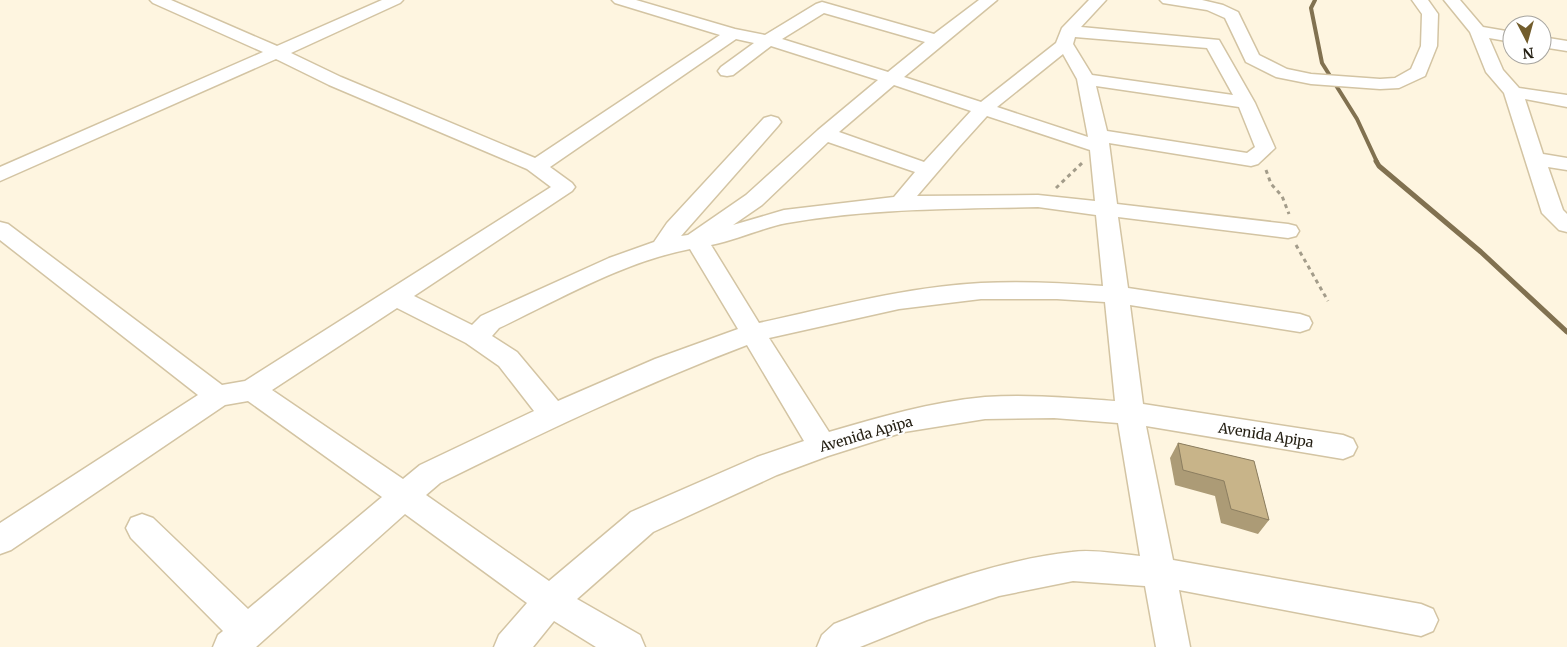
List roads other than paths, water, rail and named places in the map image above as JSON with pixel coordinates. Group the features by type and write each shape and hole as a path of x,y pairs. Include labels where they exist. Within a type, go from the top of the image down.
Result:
{"street":[{"path":"0,540 218,396 252,390 394,296 565,187 536,167 335,81 276,52 158,0"},
{"path":"0,175 395,0"},
{"path":"620,0 733,34 768,40 985,108 1099,141 1251,160 1265,148 1246,103 1213,44 1066,38"},
{"path":"696,240 754,200 825,134 937,40 989,0"},
{"path":"900,204 927,170 985,108 1066,38 1098,0"},
{"path":"1168,0 1198,2 1227,11 1232,15 1252,58 1282,73 1310,79 1380,84 1399,83 1418,72 1429,46 1430,22 1430,14 1420,0"},
{"path":"1452,0 1478,31 1495,72 1512,92 1553,213 1567,226"},
{"path":"728,71 768,40 825,3 937,40"},
{"path":"1478,31 1502,35"},
{"path":"536,167 733,34"},
{"path":"1066,38 1086,80 1099,141 1130,412 1173,647"},
{"path":"1552,44 1567,46"},
{"path":"1086,80 1246,103"},
{"path":"1512,92 1567,101"},
{"path":"662,247 675,228 770,122"},
{"path":"825,134 927,170"},
{"path":"1534,158 1567,164"},
{"path":"476,336 490,322 617,263 662,247 716,237 784,217 858,207 900,204 1044,201 1288,231"},
{"path":"0,229 218,396"},
{"path":"696,240 822,446"},
{"path":"142,528 239,639 430,474 553,415 664,366 753,333 899,301 980,292 1056,290 1117,295 1300,323"},
{"path":"394,296 476,336 508,359 553,415"},
{"path":"252,390 550,601 628,647"},
{"name":"Avenida Apipa","path":"511,647 550,601 642,522 766,466 822,446 904,421 985,408 1054,407 1130,412 1343,447"},
{"path":"834,647 846,636 926,605 1000,581 1073,566 1160,572 1421,620"}],"waterway":[{"path":"1315,0 1311,8 1322,63 1357,119 1377,162"},
{"path":"1376,161 1379,166 1481,252 1567,332"}]}
